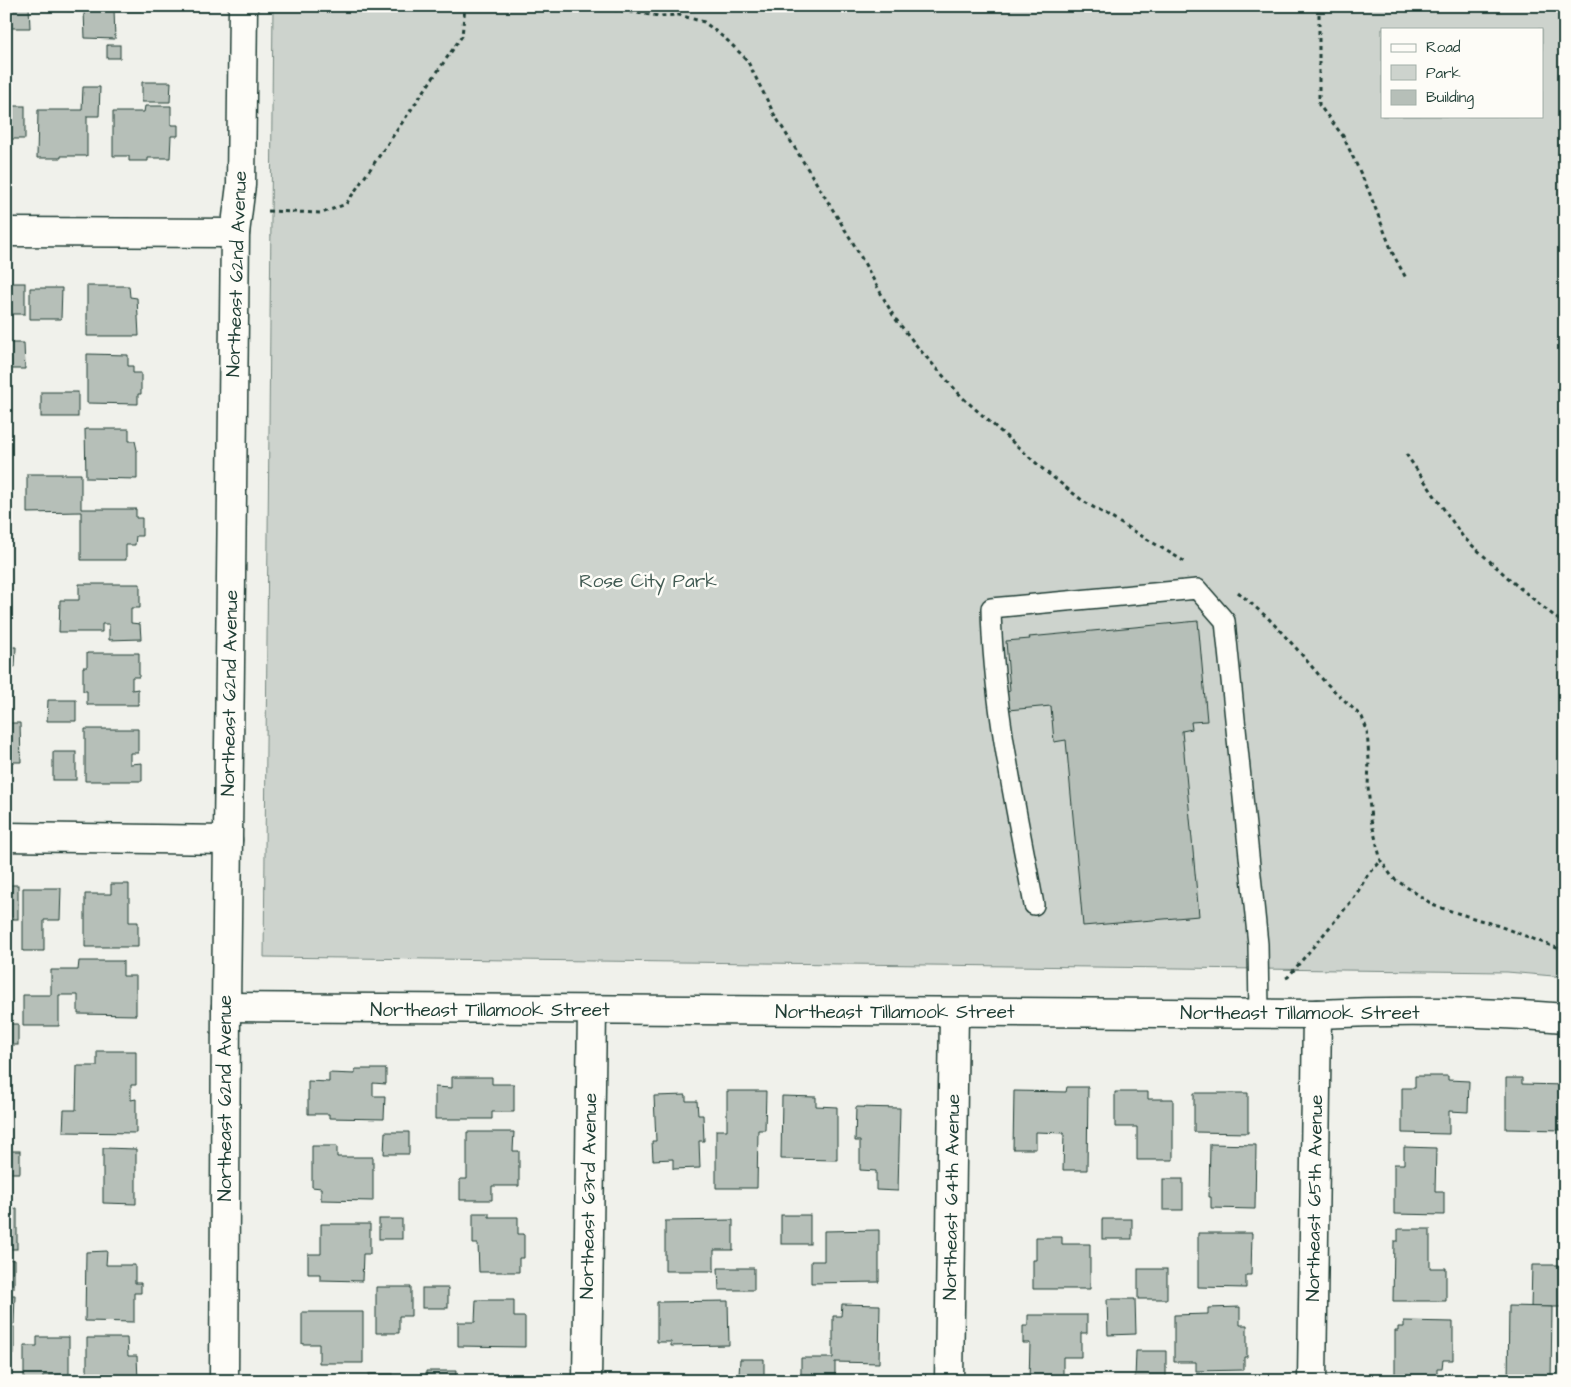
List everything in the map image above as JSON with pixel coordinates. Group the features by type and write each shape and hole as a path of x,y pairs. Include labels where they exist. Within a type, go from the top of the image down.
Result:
{"street":[{"name":"Northeast 62nd Avenue","path":"224,1381 226,1007 235,233 241,186 243,6"},
{"path":"6,232 235,233"},
{"path":"6,838 228,840"},
{"name":"Northeast Tillamook Street","path":"226,1007 954,1013 1508,1013 1565,1018"},
{"name":"Northeast 63rd Avenue","path":"587,1381 592,1010"},
{"name":"Northeast 64th Avenue","path":"949,1381 954,1013"},
{"name":"Northeast 65th Avenue","path":"1312,1381 1317,1014"}],"lane":[{"path":"1034,905 999,714 992,645 991,608 1197,589 1225,621 1258,944 1267,1014"}],"path":[{"path":"235,233 267,211 322,213 346,204 462,36 465,6"},
{"path":"582,6 660,16 680,15 704,22 728,41 747,60 774,114 852,241 894,317 932,364 963,398 1045,471 1083,501 1192,566"},
{"path":"1319,6 1319,105 1342,136 1368,189 1393,254 1406,278"},
{"path":"1406,454 1463,536 1515,584 1565,624"},
{"path":"1234,589 1269,619 1324,682 1362,717 1367,730 1368,787 1371,820 1381,861 1393,878 1435,906 1499,926 1565,951"},
{"path":"1267,1014 1277,982 1288,977 1354,898 1367,876 1381,861"}],"green space":[{"name":"Rose City Park","path":"273,6 1565,6 1565,977 1507,972 264,957"}],"building":[{"path":"6,6 29,6 30,28 6,28"},
{"path":"67,6 141,6 141,11 114,9 115,39 85,38 84,11 67,11"},
{"path":"107,45 120,45 120,58 107,58"},
{"path":"142,82 171,82 170,102 142,102"},
{"path":"83,87 100,87 99,116 87,116 87,156 37,158 38,110 82,110"},
{"path":"6,106 25,106 25,139 6,139"},
{"path":"145,106 171,106 171,125 178,125 178,136 171,136 170,158 148,158 148,161 129,161 129,156 113,156 113,112 144,112"},
{"path":"6,283 25,283 25,314 6,314"},
{"path":"87,286 129,286 130,297 137,298 139,336 87,336"},
{"path":"30,288 62,288 61,319 30,319"},
{"path":"6,343 24,343 25,369 6,369"},
{"path":"87,354 128,355 128,366 133,366 133,373 141,373 141,394 138,394 138,404 87,403"},
{"path":"41,392 78,392 78,417 41,417"},
{"path":"85,429 129,429 129,441 135,441 137,450 137,479 86,478"},
{"path":"27,474 81,474 81,509 136,509 136,518 142,518 142,536 136,536 135,545 126,545 126,560 81,560 81,512 27,513"},
{"path":"79,584 140,584 140,608 131,608 131,623 140,624 141,639 109,640 109,624 102,624 102,632 59,632 60,600 79,600"},
{"path":"1198,621 1207,721 1191,722 1192,729 1182,731 1199,916 1083,926 1066,740 1054,742 1051,706 1008,710 1006,692 1010,691 1006,641 1030,639 1029,637"},
{"path":"6,647 16,647 15,667 6,667"},
{"path":"87,653 139,653 139,677 132,677 132,690 138,689 138,705 87,705 87,691 83,691 83,667 87,667"},
{"path":"48,700 76,700 76,721 47,721"},
{"path":"6,723 20,723 21,762 6,762"},
{"path":"85,729 138,729 138,753 130,753 130,764 142,763 142,781 85,781"},
{"path":"53,752 76,752 76,780 53,780"},
{"path":"111,884 129,884 129,922 138,922 138,947 85,947 85,894 111,894"},
{"path":"6,885 18,885 18,919 6,919"},
{"path":"23,888 61,888 60,920 44,920 44,951 23,951"},
{"path":"79,961 123,961 123,976 136,976 136,1015 78,1014 78,995 59,995 59,1026 23,1026 23,995 51,995 51,970 78,970"},
{"path":"6,1024 18,1024 18,1045 6,1045"},
{"path":"97,1051 136,1051 136,1085 131,1085 131,1100 136,1099 136,1133 63,1132 64,1110 76,1110 77,1066 97,1066"},
{"path":"355,1069 386,1069 386,1084 373,1083 373,1096 385,1096 384,1119 329,1118 329,1114 308,1114 308,1081 329,1082 329,1073 355,1074"},
{"path":"1415,1076 1448,1076 1448,1080 1469,1081 1468,1112 1449,1111 1449,1134 1402,1133 1402,1088 1415,1088"},
{"path":"452,1077 492,1077 492,1084 514,1084 514,1112 492,1112 492,1119 435,1119 435,1087 452,1088"},
{"path":"1506,1078 1522,1078 1522,1084 1565,1085 1565,1130 1506,1129"},
{"path":"1067,1087 1088,1087 1087,1170 1063,1170 1064,1133 1036,1132 1036,1149 1013,1149 1014,1091 1066,1092"},
{"path":"727,1091 766,1091 765,1130 758,1130 757,1188 716,1188 716,1130 727,1130"},
{"path":"1115,1092 1148,1092 1148,1099 1173,1099 1173,1160 1137,1160 1137,1127 1115,1127"},
{"path":"1194,1093 1248,1093 1248,1133 1194,1132"},
{"path":"686,1095 686,1101 697,1101 698,1115 703,1115 704,1141 699,1141 700,1168 673,1169 673,1159 653,1160 652,1141 656,1141 654,1096"},
{"path":"782,1096 816,1097 816,1106 837,1107 837,1160 781,1159"},
{"path":"856,1107 900,1108 898,1191 876,1190 876,1171 860,1170 860,1141 855,1141"},
{"path":"385,1132 409,1132 409,1154 384,1154"},
{"path":"467,1132 514,1132 513,1151 519,1151 519,1186 492,1186 492,1200 460,1200 460,1179 467,1179"},
{"path":"1210,1144 1256,1145 1255,1209 1211,1208 1211,1197 1209,1197"},
{"path":"312,1146 337,1146 337,1157 373,1157 373,1201 321,1200 321,1188 312,1187"},
{"path":"1404,1147 1436,1148 1435,1192 1444,1192 1444,1215 1394,1214 1394,1164 1404,1164"},
{"path":"103,1148 136,1149 136,1204 103,1203"},
{"path":"6,1151 20,1151 20,1173 6,1173"},
{"path":"1163,1179 1183,1179 1183,1210 1163,1210"},
{"path":"6,1209 17,1209 17,1249 6,1249"},
{"path":"473,1213 489,1213 489,1217 518,1217 518,1234 524,1234 524,1258 519,1258 519,1272 479,1272 478,1244 473,1244"},
{"path":"781,1215 810,1215 810,1244 781,1244"},
{"path":"379,1219 402,1219 402,1239 379,1239"},
{"path":"1102,1219 1132,1219 1132,1239 1102,1239"},
{"path":"733,1220 733,1250 714,1250 714,1271 665,1271 665,1221"},
{"path":"321,1224 370,1224 370,1254 363,1254 362,1281 320,1280 320,1274 308,1274 308,1254 321,1254"},
{"path":"1398,1229 1430,1229 1430,1268 1446,1268 1446,1301 1393,1301 1394,1241 1398,1241"},
{"path":"879,1230 879,1282 811,1283 811,1261 824,1261 824,1231"},
{"path":"1198,1233 1252,1233 1251,1275 1246,1275 1246,1288 1198,1287"},
{"path":"1036,1237 1062,1237 1062,1244 1090,1244 1090,1289 1033,1289 1033,1260 1036,1260"},
{"path":"107,1251 106,1265 135,1265 135,1283 141,1283 141,1293 134,1293 134,1322 85,1321 86,1252"},
{"path":"6,1259 14,1260 14,1288 6,1288"},
{"path":"1532,1265 1565,1265 1565,1307 1531,1307"},
{"path":"718,1268 754,1268 754,1290 719,1290"},
{"path":"1138,1269 1167,1269 1167,1299 1138,1299"},
{"path":"376,1287 411,1287 411,1316 399,1316 399,1333 376,1333"},
{"path":"422,1288 448,1288 448,1308 422,1308"},
{"path":"6,1295 15,1295 14,1324 6,1324"},
{"path":"1107,1299 1135,1299 1136,1334 1108,1335"},
{"path":"476,1300 514,1300 514,1317 525,1317 525,1347 458,1346 458,1322 475,1322"},
{"path":"728,1301 729,1345 671,1346 671,1342 657,1342 657,1302"},
{"path":"842,1304 880,1305 879,1363 835,1362 835,1378 801,1378 801,1358 833,1358 833,1316 841,1316"},
{"path":"1509,1306 1552,1307 1551,1381 1508,1381"},
{"path":"1240,1307 1240,1325 1247,1325 1247,1357 1244,1357 1244,1370 1196,1371 1196,1362 1174,1362 1174,1315 1208,1314 1208,1308"},
{"path":"302,1312 363,1312 363,1363 319,1363 319,1344 302,1344"},
{"path":"1028,1315 1087,1315 1087,1333 1081,1333 1081,1357 1063,1357 1063,1381 1029,1381 1030,1343 1023,1343 1023,1326 1028,1326"},
{"path":"1404,1321 1453,1322 1453,1360 1443,1360 1442,1368 1437,1368 1437,1381 1395,1381 1395,1331 1398,1331 1398,1327 1404,1327"},
{"path":"6,1327 14,1327 14,1354 6,1354"},
{"path":"37,1337 69,1337 69,1376 43,1376 43,1381 24,1381 24,1346 37,1346"},
{"path":"87,1338 127,1338 128,1356 137,1356 138,1381 87,1381"},
{"path":"1136,1351 1166,1351 1166,1380 1135,1379"},
{"path":"740,1359 764,1359 764,1376 739,1375"},
{"path":"426,1371 456,1371 455,1381 426,1381"},
{"path":"369,1374 393,1374 393,1381 369,1381"}]}
